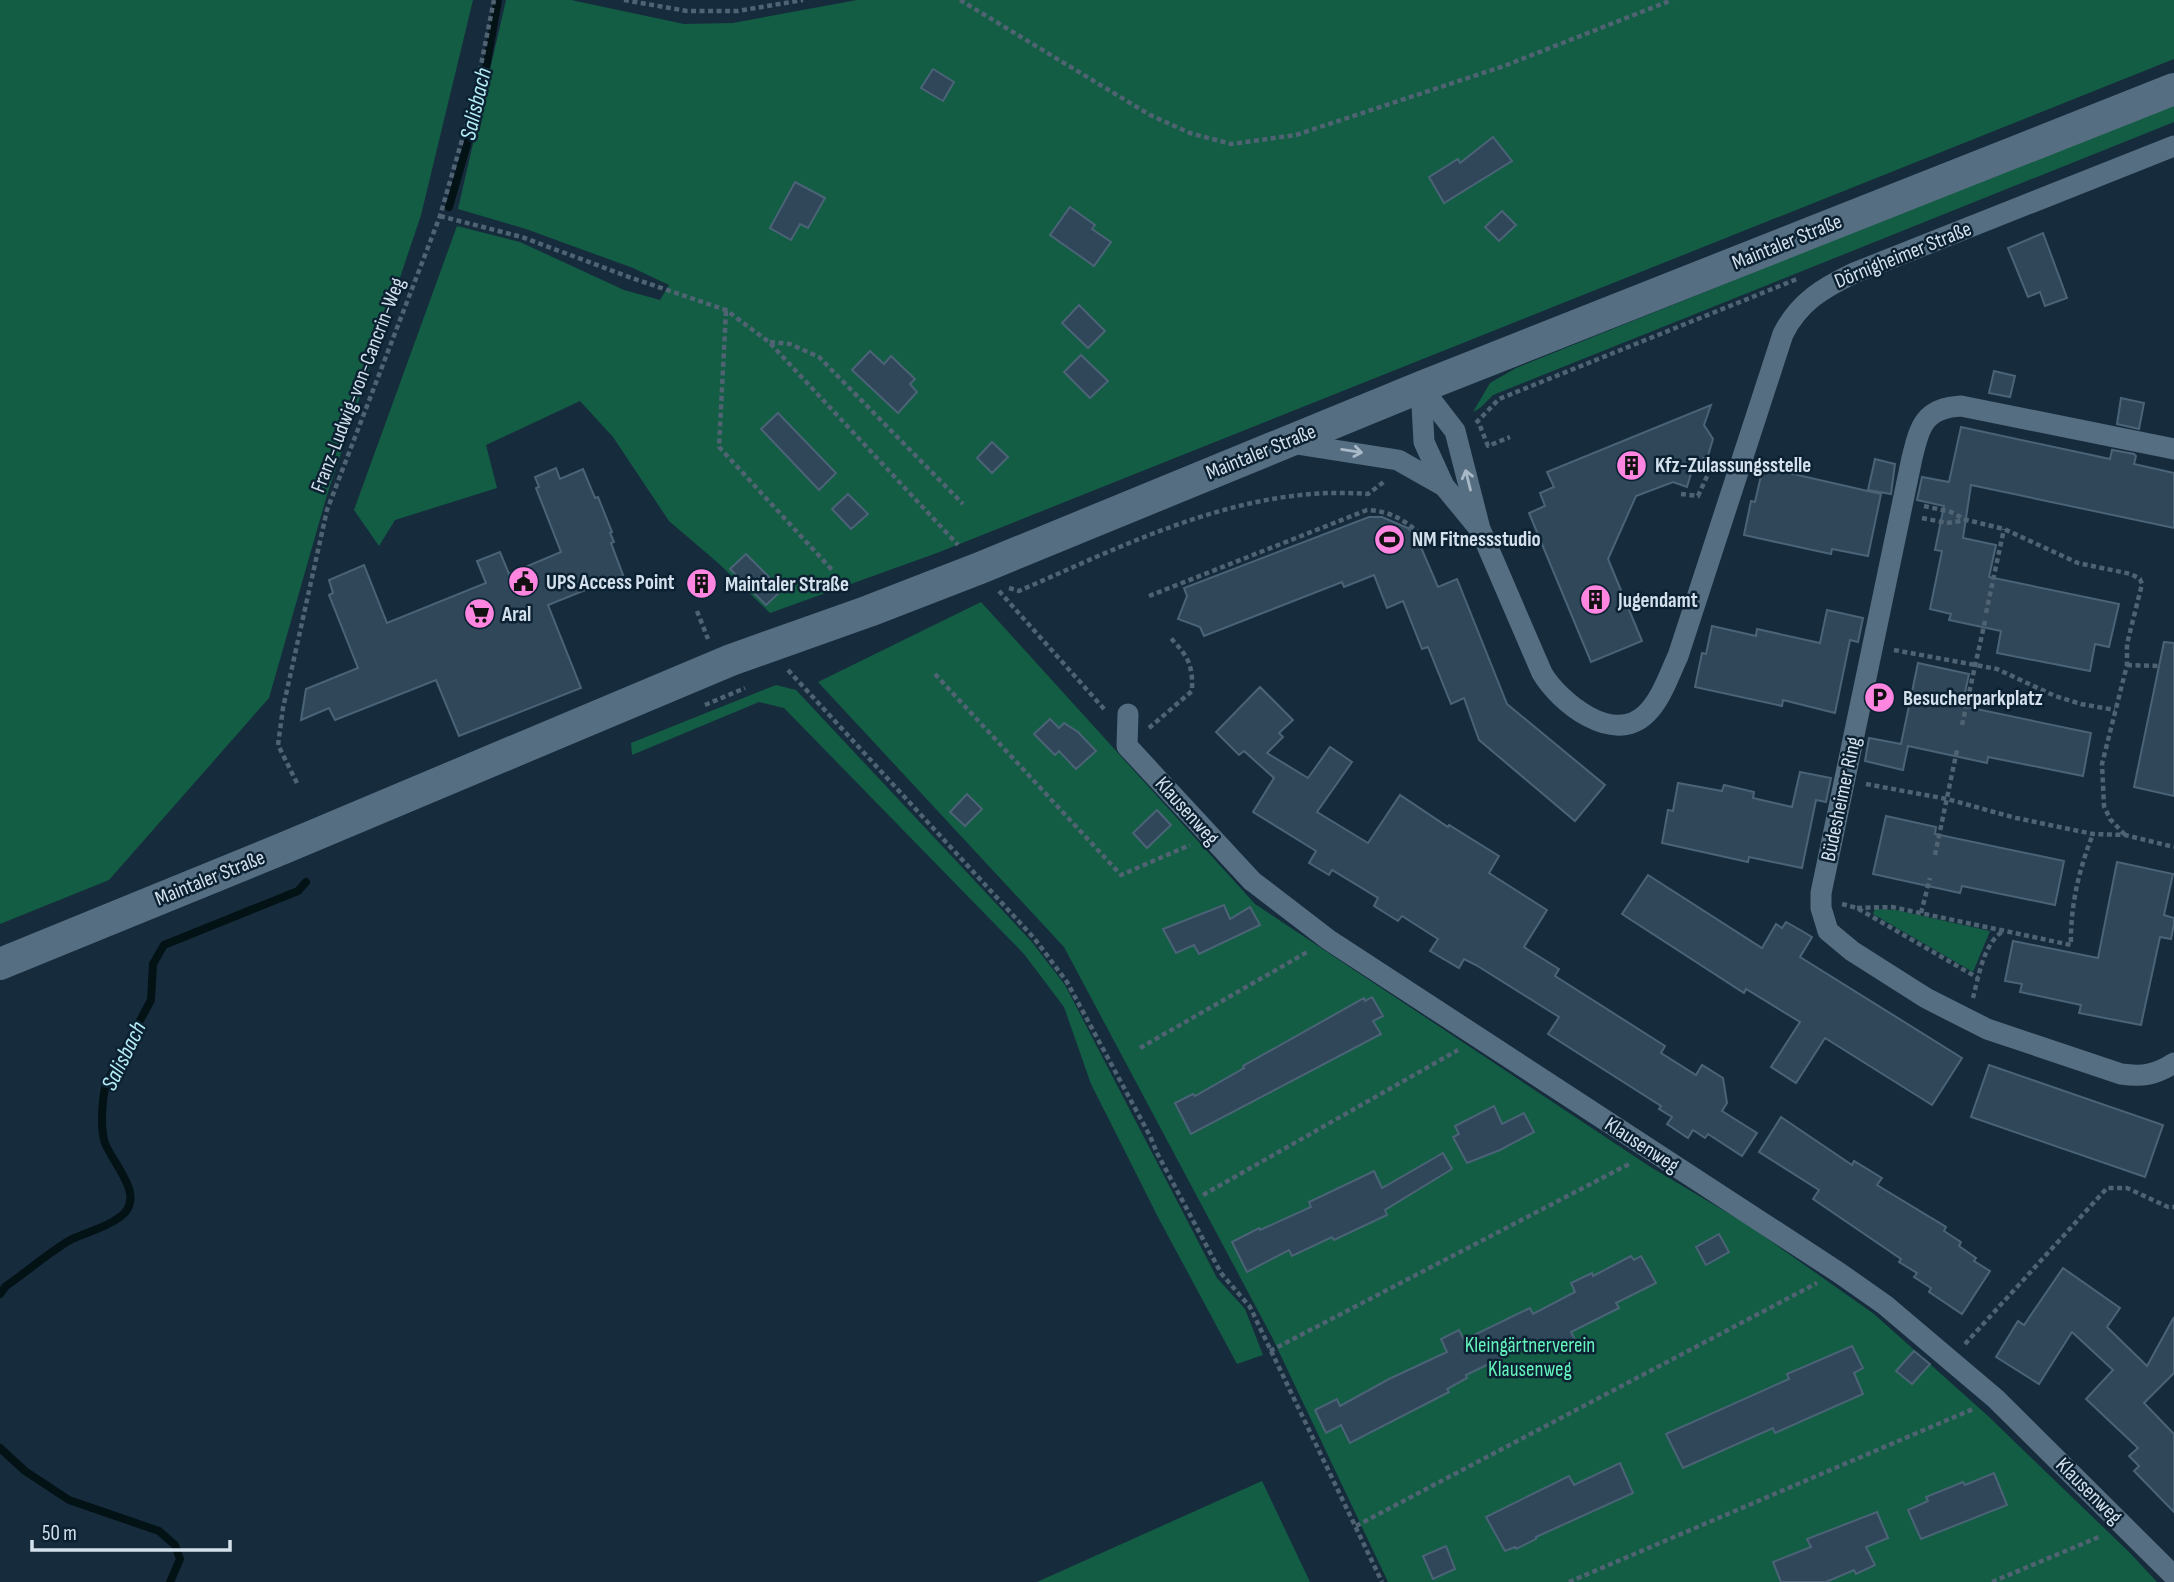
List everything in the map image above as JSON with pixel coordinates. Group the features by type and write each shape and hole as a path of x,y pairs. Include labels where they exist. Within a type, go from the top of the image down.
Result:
{"main road":[{"name":"Maintaler Straße","path":"0,964 731,660 955,577 1421,387 2174,89"}],"street":[{"name":"Dörnigheimer Straße","path":"1421,387 1455,430 1480,529 1550,687 1575,710 1592,719 1614,724 1635,722 1646,715 1655,702 1678,656 1783,334 1792,316 1805,302 1826,287 1854,273 2174,146"},
{"name":"Dörnigheimer Straße","path":"1421,387 1424,442 1444,486 1480,529"},
{"name":"Büdesheimer Ring","path":"2174,449 1961,406 1947,407 1927,418 1919,429 1821,893 1821,908 1828,931 1852,951 1911,989 1962,1017 1987,1028 2132,1076 2155,1074 2174,1063"},
{"name":"Dörnigheimer Straße","path":"1284,442 1398,460 1444,486"},
{"name":"Klausenweg","path":"1127,732 1210,837 1252,881 1329,940 1885,1305 1996,1399 2174,1576"}],"path":[{"name":"Franz-Ludwig-von-Cancrin-Weg","path":"297,783 278,744 283,708 327,510 440,216 475,95 494,0"},
{"path":"624,0 687,11 738,11 803,0"},
{"path":"960,0 1150,115 1190,133 1231,144 1296,135 1504,66 1672,0"},
{"path":"440,216 522,237 629,278 726,310 769,342 952,540"},
{"path":"1455,430 1479,422 1484,413 1499,399 1784,284"},
{"path":"726,310 719,447 834,572"},
{"path":"769,342 790,344 819,357 963,504"},
{"path":"1479,422 1488,446 1510,437"},
{"path":"1681,494 1698,496 1719,451"},
{"path":"1169,636 1188,656 1193,671 1192,691 1127,732 994,585 1019,591 1157,531 1223,511 1312,495 1342,492 1368,494 1391,475 1398,460"},
{"path":"1903,501 1951,512 1967,520 2004,529 2078,563 2131,574 2140,579 2142,584 2127,644 2127,665 2102,764 2104,806 2110,819 2125,835"},
{"path":"1149,596 1367,510 1382,510 1402,519 1421,535"},
{"path":"1927,519 1947,523 1967,520"},
{"path":"1986,613 2004,529"},
{"path":"1962,725 1985,621"},
{"path":"1901,651 1997,669 2055,696 2115,710"},
{"path":"2127,665 2159,666"},
{"path":"787,670 1034,938 1067,982 1221,1273 1250,1307 1382,1582"},
{"path":"935,674 1121,875 1210,837"},
{"path":"1935,855 1957,750"},
{"path":"1874,786 1947,799 2092,834 2125,835 2174,847"},
{"path":"1979,978 1857,908 1892,907 2071,945 2070,921 2080,872 2092,834"},
{"path":"1921,913 1930,878"},
{"path":"1972,999 1986,951 1994,938 2003,931"},
{"path":"1140,1048 1329,940"},
{"path":"1203,1195 1478,1038"},
{"path":"1270,1351 1653,1152"},
{"path":"1952,1360 2107,1188 2127,1188 2168,1208 2174,1207"},
{"path":"1356,1526 1838,1272"},
{"path":"1569,1582 1996,1399"},
{"path":"1992,1582 2124,1526"}],"green space":[{"path":"0,0 473,0 421,215 327,495 269,698 109,880 0,924"},
{"path":"506,0 571,0 684,24 733,23 857,0 2174,0 2174,59 937,553 770,613 669,521 613,437 580,401 486,445 497,488 395,520 379,546 354,510 457,226 520,242 624,290 660,300 669,285 633,268 526,229 458,209"},
{"path":"2174,103 2174,122 1493,395 1473,412 1490,383 1516,368"},
{"name":"Kleingärtnerverein Klausenweg","path":"981,602 1255,904 1649,1166 1748,1225 1874,1314 1988,1416 2157,1582 1388,1582 1272,1337 1064,947 818,682"},
{"path":"776,685 796,690 1031,941 1065,985 1217,1278 1245,1309 1263,1355 1237,1364 1159,1219 1091,1084 1064,1007 1024,954 784,708 759,702 632,755 631,743"},
{"path":"1875,909 1896,910 1990,931 1973,972 1873,914"},
{"path":"1262,1481 1310,1582 1037,1582"}],"building":[{"path":"933,69 954,82 943,101 921,88"},
{"path":"1493,137 1512,161 1444,203 1429,177 1458,159 1460,163"},
{"path":"795,182 825,198 808,228 800,224 791,240 770,228"},
{"path":"1070,207 1095,225 1092,229 1111,242 1094,266 1050,235"},
{"path":"1502,211 1516,225 1499,241 1485,227"},
{"path":"2043,233 2067,298 2045,306 2040,292 2028,297 2008,248"},
{"path":"1079,305 1105,331 1088,348 1062,323"},
{"path":"870,351 884,364 891,356 915,379 910,384 917,392 898,413 852,370"},
{"path":"1081,355 1108,381 1090,398 1064,372"},
{"path":"1994,371 2015,376 2010,397 1989,393"},
{"path":"2121,398 2144,403 2139,429 2117,424"},
{"path":"1711,405 1704,425 1713,439 1707,459 1703,458 1699,472 1692,470 1687,487 1673,482 1636,496 1608,559 1642,641 1591,662 1529,513 1545,506 1540,493 1554,487 1547,472"},
{"path":"778,413 836,473 819,490 761,429"},
{"path":"1961,427 2110,459 2112,450 2134,454 2134,464 2174,473 2174,528 1971,485 1963,538 1996,545 1989,577 2119,604 2109,647 2095,644 2090,671 1997,653 2001,631 1949,620 1951,614 1930,609 1942,551 1935,550 1944,506 1917,500 1922,477 1949,482"},
{"path":"992,442 1008,457 992,473 977,458"},
{"path":"1875,459 1895,464 1891,494 1868,490"},
{"path":"1763,467 1881,494 1868,556 1832,549 1831,554 1744,535 1751,501 1755,502"},
{"path":"556,468 560,479 583,469 612,532 610,533 614,542 611,543 623,575 548,605 581,688 459,736 436,680 335,720 329,708 301,720 306,689 358,668 329,595 333,593 329,580 364,565 387,623 486,583 477,561 500,552 509,574 561,552 536,488 539,487 535,477"},
{"path":"848,494 868,514 851,529 832,509"},
{"path":"1369,517 1382,517 1408,528 1417,538 1438,587 1457,579 1507,704 1605,785 1575,821 1479,740 1464,698 1451,704 1428,647 1422,649 1403,601 1387,608 1374,575 1344,587 1342,582 1204,636 1200,627 1178,619 1187,596 1184,588"},
{"path":"746,554 782,590 766,605 730,569"},
{"path":"1827,610 1863,618 1858,642 1850,640 1835,713 1783,700 1782,706 1695,687 1702,653 1706,654 1712,626 1756,636 1757,629 1820,643"},
{"path":"2164,642 2174,643 2174,796 2134,787"},
{"path":"1918,663 1969,674 1962,706 2091,733 2083,776 1988,757 1987,763 1908,746 1903,770 1865,761 1869,738 1901,744"},
{"path":"1260,687 1293,720 1279,733 1283,737 1267,753 1308,778 1330,747 1352,762 1317,812 1368,843 1400,795 1499,856 1489,873 1547,910 1524,947 1559,969 1555,976 1665,1046 1661,1053 1696,1075 1702,1065 1723,1078 1727,1103 1722,1111 1757,1133 1742,1156 1708,1134 1705,1138 1693,1130 1688,1138 1667,1124 1672,1117 1659,1109 1661,1106 1548,1034 1559,1017 1476,965 1464,959 1459,968 1430,951 1438,939 1402,916 1398,921 1374,906 1378,898 1332,870 1329,875 1309,863 1316,851 1253,812 1274,778 1244,751 1239,755 1216,732"},
{"path":"1050,719 1059,728 1064,723 1078,732 1096,751 1076,769 1059,751 1055,755 1034,734"},
{"path":"1800,772 1831,778 1826,802 1816,800 1802,868 1749,857 1748,862 1662,843 1668,810 1673,811 1678,783 1722,791 1724,785 1754,792 1753,798 1792,807"},
{"path":"967,794 982,809 965,826 950,812"},
{"path":"1157,810 1171,825 1147,848 1133,833"},
{"path":"1886,816 1936,827 1935,834 2064,861 2055,905 1962,886 1960,893 1873,874"},
{"path":"2117,862 2173,874 2164,915 2174,918 2171,939 2160,937 2141,1025 2079,1013 2081,1005 2020,992 2022,984 2005,981 2013,941 2098,958"},
{"path":"1648,875 1762,948 1776,924 1782,928 1786,922 1802,931 1812,937 1800,957 1962,1058 1932,1105 1825,1038 1796,1083 1771,1067 1800,1022 1746,989 1744,993 1622,914"},
{"path":"1224,905 1230,919 1250,907 1260,925 1199,954 1194,945 1176,953 1163,929"},
{"path":"1372,997 1383,1016 1373,1021 1381,1034 1191,1134 1175,1103 1193,1094 1195,1096 1364,998 1365,1001"},
{"path":"1989,1065 2163,1125 2145,1177 1971,1117"},
{"path":"1494,1106 1502,1124 1524,1113 1534,1132 1467,1163 1453,1137 1459,1134 1455,1126"},
{"path":"1781,1117 1852,1165 1854,1161 1882,1178 1877,1185 1946,1227 1944,1231 1961,1242 1959,1246 1976,1258 1974,1261 1990,1271 1962,1314 1929,1292 1931,1288 1914,1277 1917,1273 1899,1262 1901,1259 1813,1199 1819,1190 1759,1152"},
{"path":"1443,1153 1452,1169 1385,1210 1387,1215 1292,1256 1289,1250 1247,1272 1232,1242 1311,1207 1309,1202 1374,1171 1382,1188"},
{"path":"1719,1234 1729,1252 1706,1265 1696,1247"},
{"path":"1631,1256 1634,1260 1641,1256 1656,1283 1616,1303 1619,1308 1571,1332 1576,1342 1558,1351 1552,1340 1537,1347 1534,1342 1466,1375 1467,1378 1447,1389 1449,1392 1350,1443 1341,1425 1326,1433 1315,1410 1337,1399 1340,1406 1447,1352 1441,1339 1459,1330 1464,1340 1530,1308 1533,1314 1575,1292 1571,1283 1592,1273 1593,1276"},
{"path":"2063,1268 2120,1308 2107,1327 2147,1366 2174,1317 2174,1373 2144,1403 2174,1434 2174,1512 2134,1471 2139,1466 2129,1456 2138,1448 2086,1399 2113,1370 2072,1332 2039,1384 1996,1357 2018,1321 2024,1325"},
{"path":"1852,1346 1863,1368 1854,1373 1863,1394 1775,1433 1773,1428 1683,1468 1666,1434 1789,1379 1787,1374"},
{"path":"1914,1351 1930,1364 1912,1384 1896,1371"},
{"path":"1620,1463 1633,1493 1536,1537 1516,1549 1515,1547 1505,1551 1486,1517 1569,1476 1574,1485"},
{"path":"1994,1473 2007,1505 1921,1539 1908,1510 1928,1501 1926,1497"},
{"path":"1877,1512 1888,1538 1866,1547 1875,1565 1856,1574 1854,1570 1826,1582 1781,1582 1773,1562 1811,1547 1807,1539"},
{"path":"1446,1546 1455,1569 1433,1579 1423,1556"}],"waterway":[{"name":"Salisbach","path":"449,207 481,96 498,0"},
{"name":"Salisbach","path":"0,1294 6,1286 63,1244 112,1222 126,1211 130,1192 103,1137 103,1098 106,1084 151,1000 153,964 164,945 298,891 306,882"},
{"name":"Salisbach","path":"0,1448 25,1471 69,1500 159,1531 175,1545 180,1559 170,1582"}],"place":[{"name":"Kfz-Zulassungsstelle","path":"1632,465"},
{"name":"NM Fitnessstudio","path":"1389,539"},
{"name":"UPS Access Point","path":"523,582"},
{"name":"Maintaler Straße","path":"702,584"},
{"name":"Jugendamt","path":"1595,600"},
{"name":"Aral","path":"479,614"},
{"name":"Besucherparkplatz","path":"1880,698"}]}
